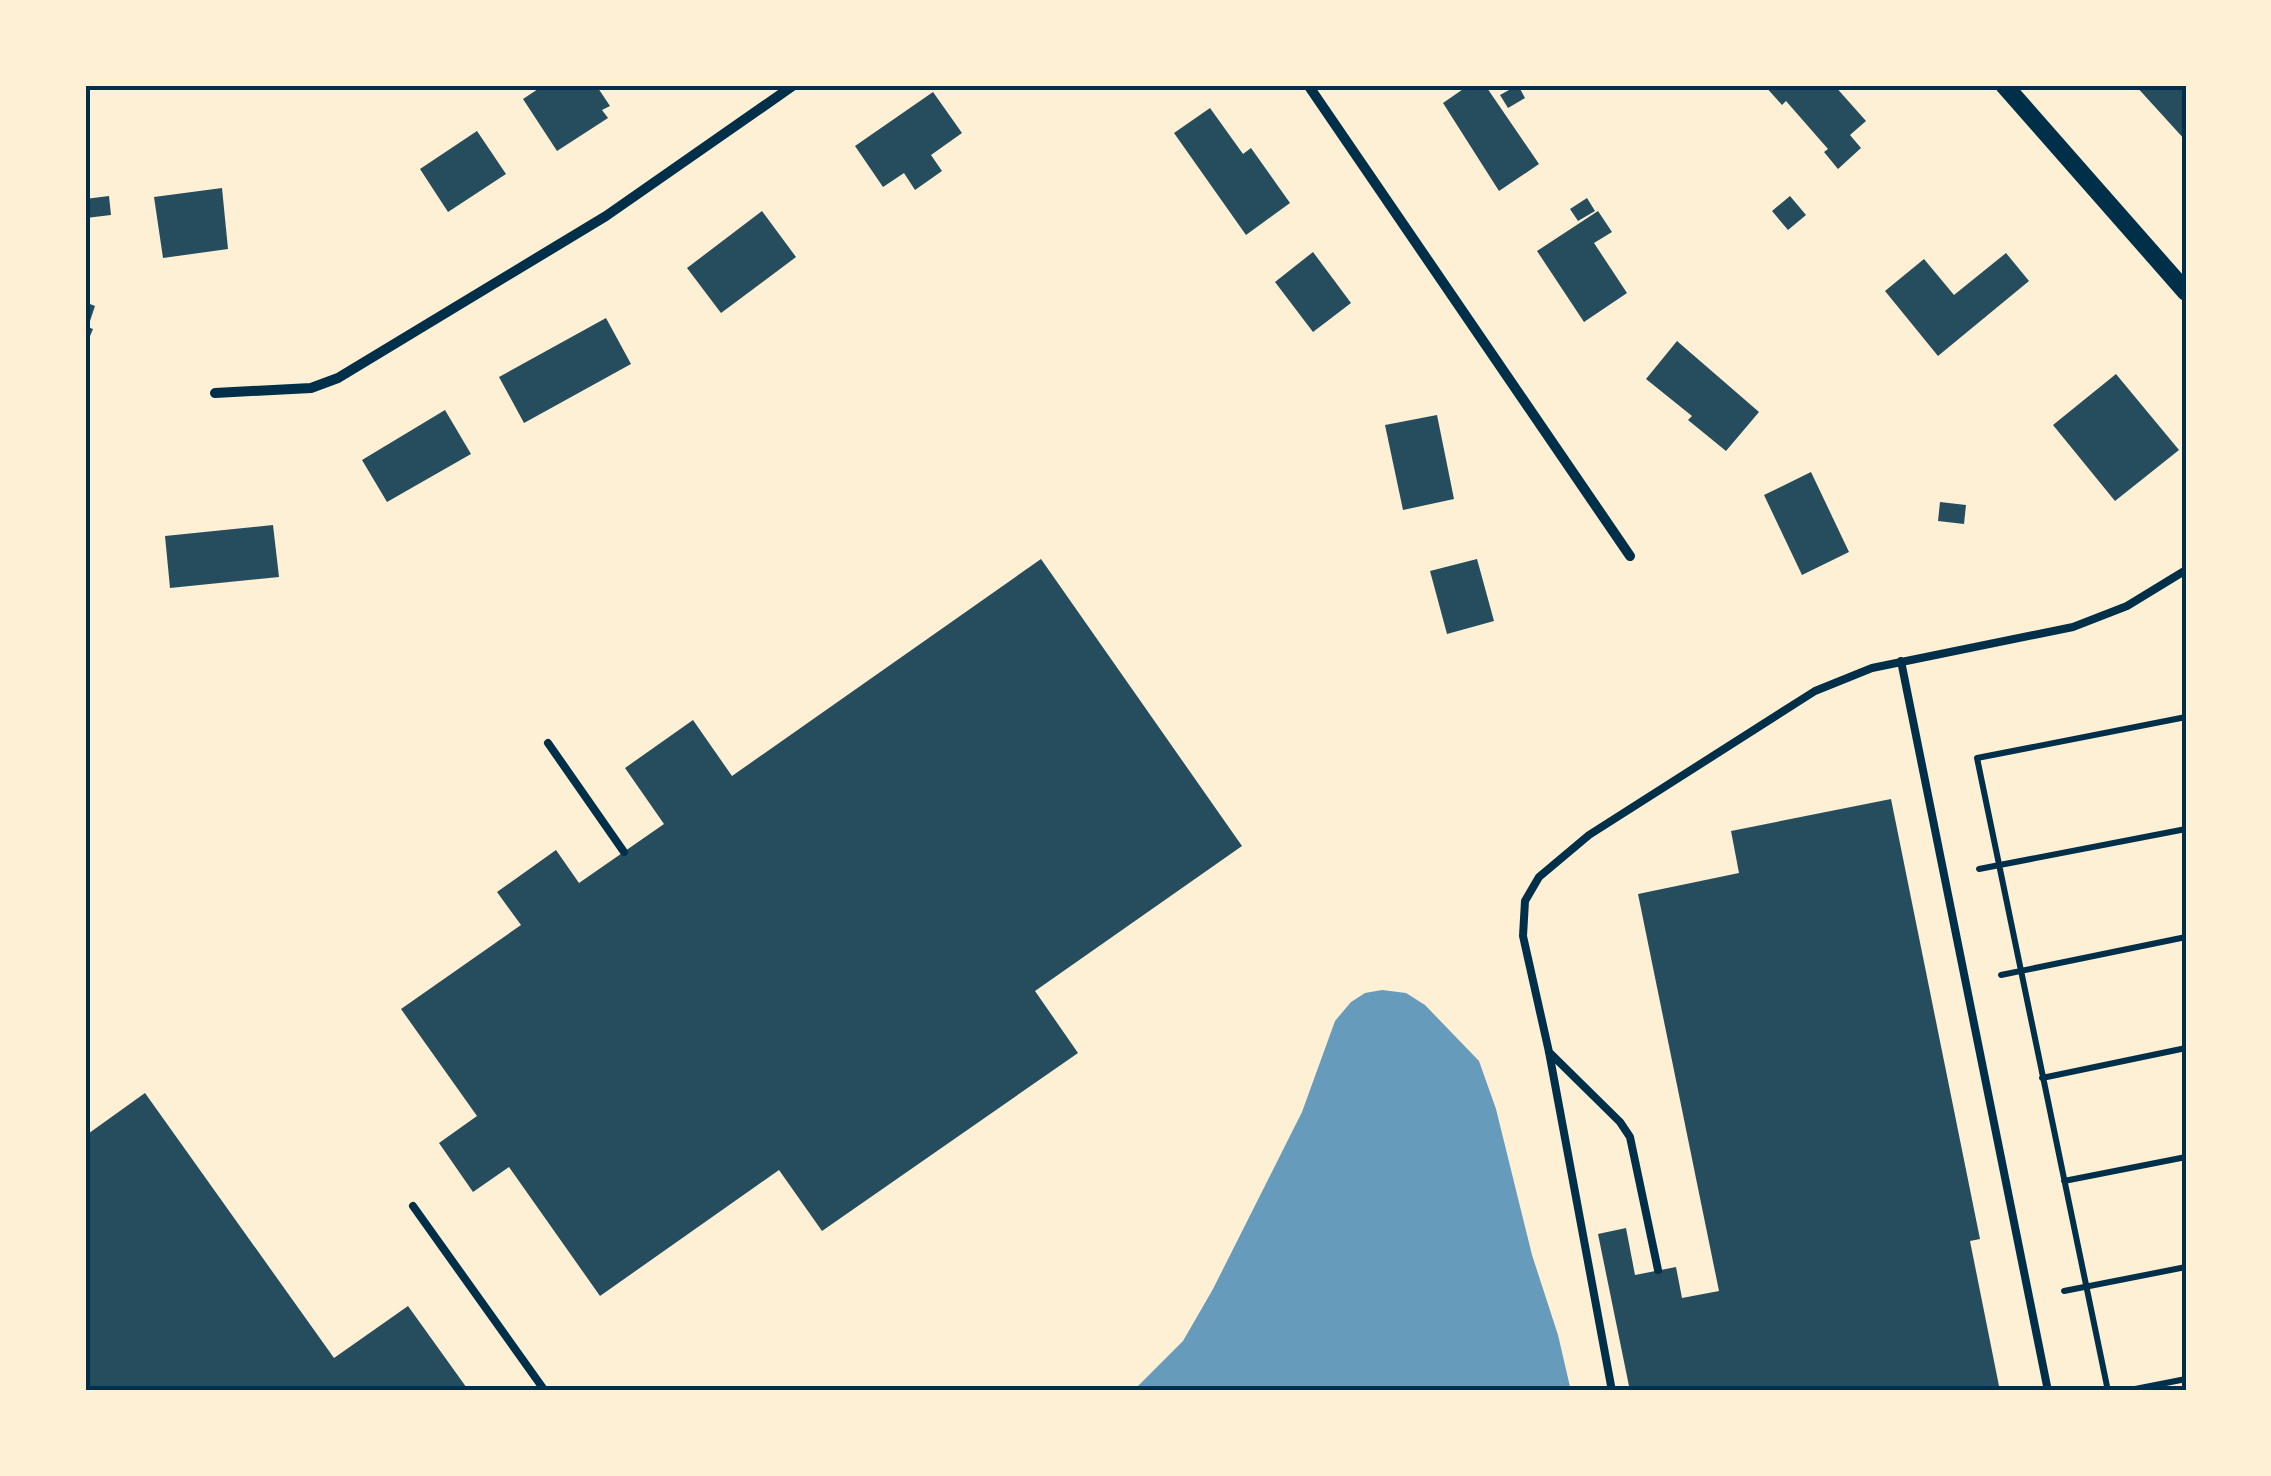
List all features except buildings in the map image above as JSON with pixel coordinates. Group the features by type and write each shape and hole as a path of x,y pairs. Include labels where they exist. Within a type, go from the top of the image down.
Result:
{"street":[{"path":"214,393 311,388 338,378 606,216 794,85"},
{"path":"1308,85 1630,556"},
{"path":"2004,85 2186,292"}],"lane":[{"path":"1612,1391 1522,921 1525,901 1538,877 1589,835 1801,699 1843,678 1901,661 2073,627 2127,606 2186,570"},
{"path":"1901,661 2048,1391"},
{"path":"548,743 624,852"},
{"path":"1549,1052 1620,1122 1630,1138 1658,1270"},
{"path":"413,1206 545,1391"}],"path":[{"path":"2108,1391 1978,758 2186,716"},
{"path":"1980,869 2186,828"},
{"path":"2001,975 2186,937"},
{"path":"2042,1078 2186,1048"},
{"path":"2064,1181 2186,1157"},
{"path":"2064,1290 2186,1267"},
{"path":"2125,1391 2186,1379"}],"water":[{"path":"1365,993 1406,993 1425,1005 1479,1061 1496,1109 1571,1391 1133,1391 1183,1341 1213,1289 1302,1112 1335,1021 1351,1002"}]}
